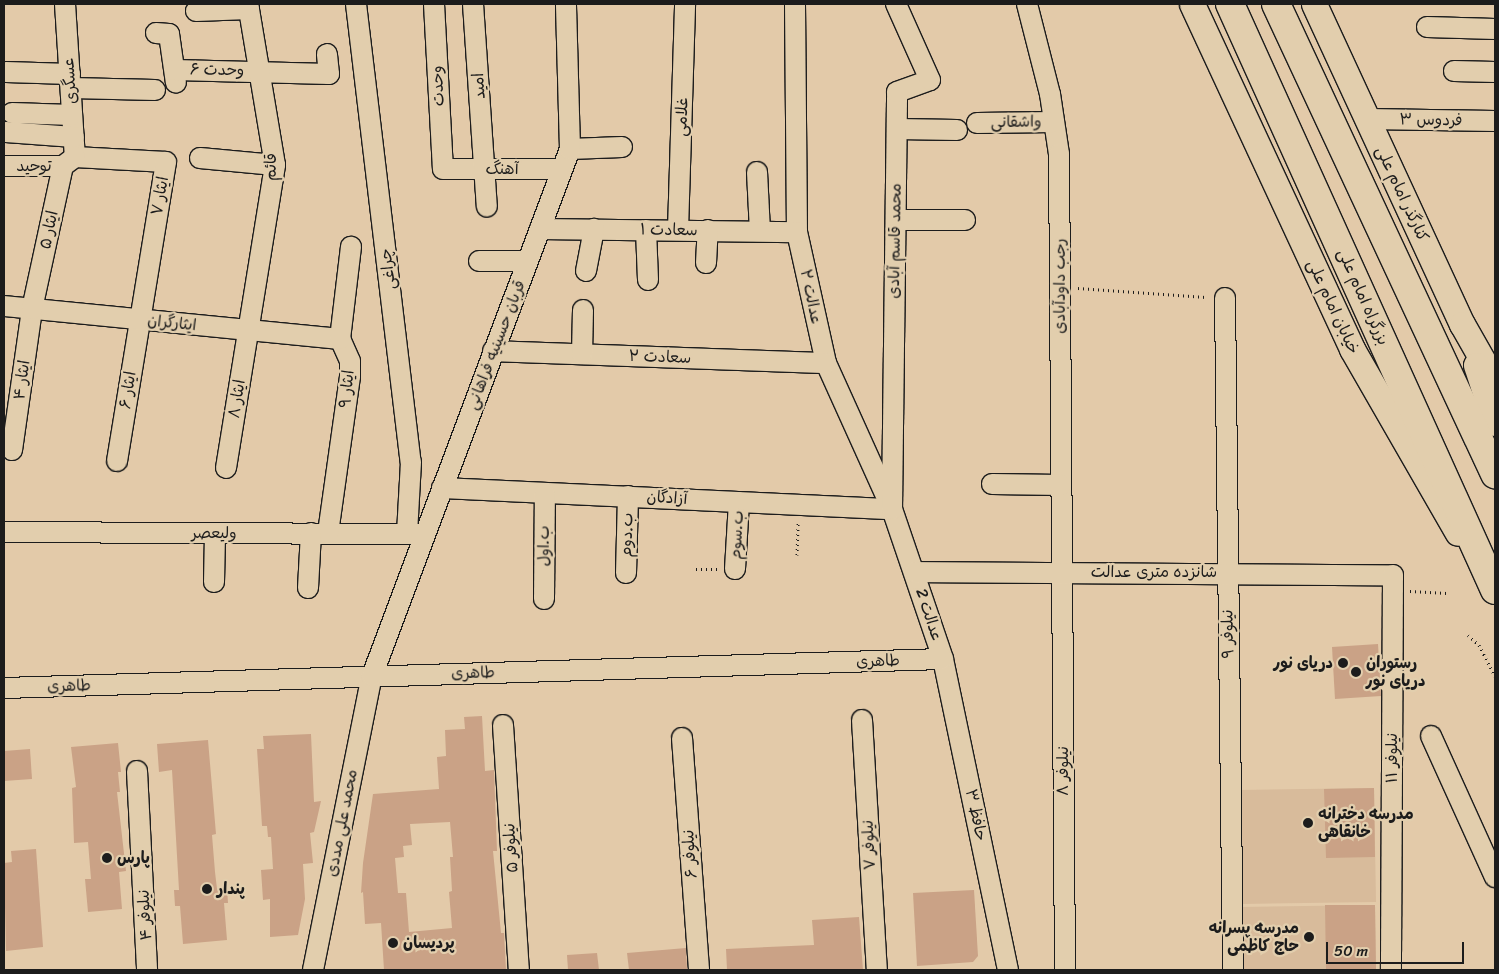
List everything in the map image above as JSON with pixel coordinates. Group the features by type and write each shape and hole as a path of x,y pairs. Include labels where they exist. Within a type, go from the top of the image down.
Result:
{"highway":[{"name":"بزرگراه امام علی","path":"1230,4 1495,590"},
{"path":"1276,4 1495,474"}],"main road":[{"name":"خیابان امام علی","path":"1192,4 1352,349 1495,598"},
{"name":"کنارگذر امام علی","path":"1314,4 1462,324 1495,382"},
{"path":"1462,324 1495,423"}],"street":[{"name":"عسگری","path":"65,4 74,136 69,162"},
{"name":"چراغی","path":"356,4 411,462 416,534"},
{"name":"وحدت","path":"434,4 443,169"},
{"name":"امید","path":"474,4 487,207"},
{"name":"قربان حسینیه فراهانی","path":"372,676 416,534 442,488 570,148 566,4"},
{"name":"غلامی","path":"678,230 686,4"},
{"name":"عدالت ۲","path":"795,4 797,232 826,363 892,509 915,572"},
{"name":"محمد قاسم آبادی","path":"892,509 897,92 930,80 896,4"},
{"name":"رجب داودآبادی","path":"1027,4 1050,94 1059,154 1062,572"},
{"path":"196,11 249,6"},
{"name":"قائم","path":"249,6 274,166 249,330"},
{"path":"1427,27 1495,29"},
{"name":"وحدت ۶","path":"156,33 169,34 175,76 259,71 329,74 327,54"},
{"path":"1454,71 1495,72"},
{"path":"6,72 155,90"},
{"path":"72,115 9,123 74,136"},
{"name":"فردوس ۳","path":"1367,119 1495,121"},
{"name":"واشقانی","path":"977,123 1054,122"},
{"path":"897,129 958,130"},
{"path":"570,148 622,147"},
{"path":"200,158 274,166"},
{"name":"توحید","path":"4,166 69,162"},
{"name":"ایثار ۵","path":"32,309 69,162"},
{"name":"ایثار ۷","path":"69,162 166,162 140,320"},
{"name":"آهنگ","path":"443,169 562,169"},
{"path":"757,172 760,231"},
{"path":"896,220 965,220"},
{"name":"سعادت ۱","path":"540,228 797,232"},
{"path":"586,271 594,229"},
{"path":"646,230 648,280"},
{"path":"706,263 708,230"},
{"path":"340,340 351,247"},
{"path":"480,261 527,261"},
{"name":"نیلوفر ۹","path":"1225,298 1233,970"},
{"name":"ایثارگران","path":"4,306 340,340"},
{"name":"ایثار ۴","path":"12,450 32,309"},
{"path":"582,354 583,310"},
{"name":"ایثار ۶","path":"117,461 140,320"},
{"name":"ایثار ۸","path":"226,468 249,330"},
{"name":"ایثار ۹","path":"308,588 350,376 350,361 340,340"},
{"name":"سعادت ۲","path":"494,351 826,363"},
{"path":"992,484 1061,485"},
{"name":"آزادگان","path":"442,488 892,509"},
{"name":"ب.اول","path":"544,599 545,493"},
{"name":"ب.دوم","path":"626,573 628,496"},
{"name":"ب.سوم","path":"735,569 739,502"},
{"name":"ولیعصر","path":"4,532 416,534"},
{"path":"214,582 215,533"},
{"name":"شانزده متری عدالت","path":"915,572 1227,572 1393,583"},
{"name":"عدالت 2","path":"915,572 943,659"},
{"name":"نیلوفر ۸","path":"1062,572 1065,970"},
{"name":"نیلوفر ۱۱","path":"1391,970 1393,583"},
{"name":"طاهری","path":"4,688 943,659"},
{"name":"حافظ ۳","path":"943,659 1008,970"},
{"name":"محمد علی مددی","path":"313,970 372,676"},
{"name":"نیلوفر ۷","path":"862,720 877,970"},
{"name":"نیلوفر ۵","path":"503,725 520,970"},
{"path":"1431,736 1495,876"},
{"name":"نیلوفر ۶","path":"682,738 699,970"},
{"name":"نیلوفر ۴","path":"137,770 148,970"}],"path":[{"path":"1060,287 1225,298"},
{"path":"797,555 799,504"},
{"path":"1393,583 1447,593"},
{"path":"1468,634 1479,645 1495,676"}],"shaded area":[{"name":"مدرسه دخترانه خانقاهی","path":"1374,788 1376,902 1242,904 1240,790"},
{"name":"مدرسه پسرانه حاج کاظمی","path":"1375,905 1376,970 1244,970 1242,967 1241,907"}],"building":[{"name":"رستوران دریای نور","path":"1378,644 1381,696 1335,699 1332,647"},
{"path":"482,716 485,771 494,770 497,851 493,851 501,933 504,933 506,970 384,970 381,923 365,924 363,892 361,893 363,863 373,794 439,789 437,757 446,756 445,730 465,729 464,717","holes":["450,822 453,857 450,857 452,891 449,892 452,928 409,932 406,893 398,893 395,858 404,857 403,846 412,845 410,824"]},
{"path":"311,734 314,802 321,801 314,832 310,833 313,863 303,864 305,899 298,935 270,937 270,899 263,900 261,870 273,869 271,837 268,837 267,826 262,826 257,749 264,749 263,736"},
{"path":"208,740 216,834 212,835 215,872 217,889 227,888 228,903 224,903 227,940 183,944 180,906 175,906 174,890 179,890 172,770 159,772 157,744"},
{"path":"118,743 121,772 118,772 120,792 117,792 126,871 119,872 122,909 88,912 85,879 91,879 88,842 74,843 72,788 76,787 71,747"},
{"path":"30,749 32,779 4,781 4,751"},
{"path":"1374,788 1375,857 1326,858 1324,789"},
{"path":"36,849 43,947 6,951 4,863 12,862 11,851"},
{"path":"974,890 978,956 973,962 917,966 913,893"},
{"path":"1325,905 1375,905 1376,970 1326,970"},
{"path":"859,917 863,970 727,970 726,949 814,945 812,920"},
{"path":"686,948 687,970 629,970 627,953"},
{"path":"597,953 599,970 568,970 567,955"}],"place":[{"name":"دریای نور","path":"1343,663"},
{"name":"رستوران دریای نور","path":"1356,672"},
{"name":"مدرسه دخترانه خانقاهی","path":"1308,823"},
{"name":"پارس","path":"107,858"},
{"name":"پندار","path":"207,889"},
{"name":"مدرسه پسرانه حاج کاظمی","path":"1309,937"},
{"name":"پردیسان","path":"393,943"}]}
